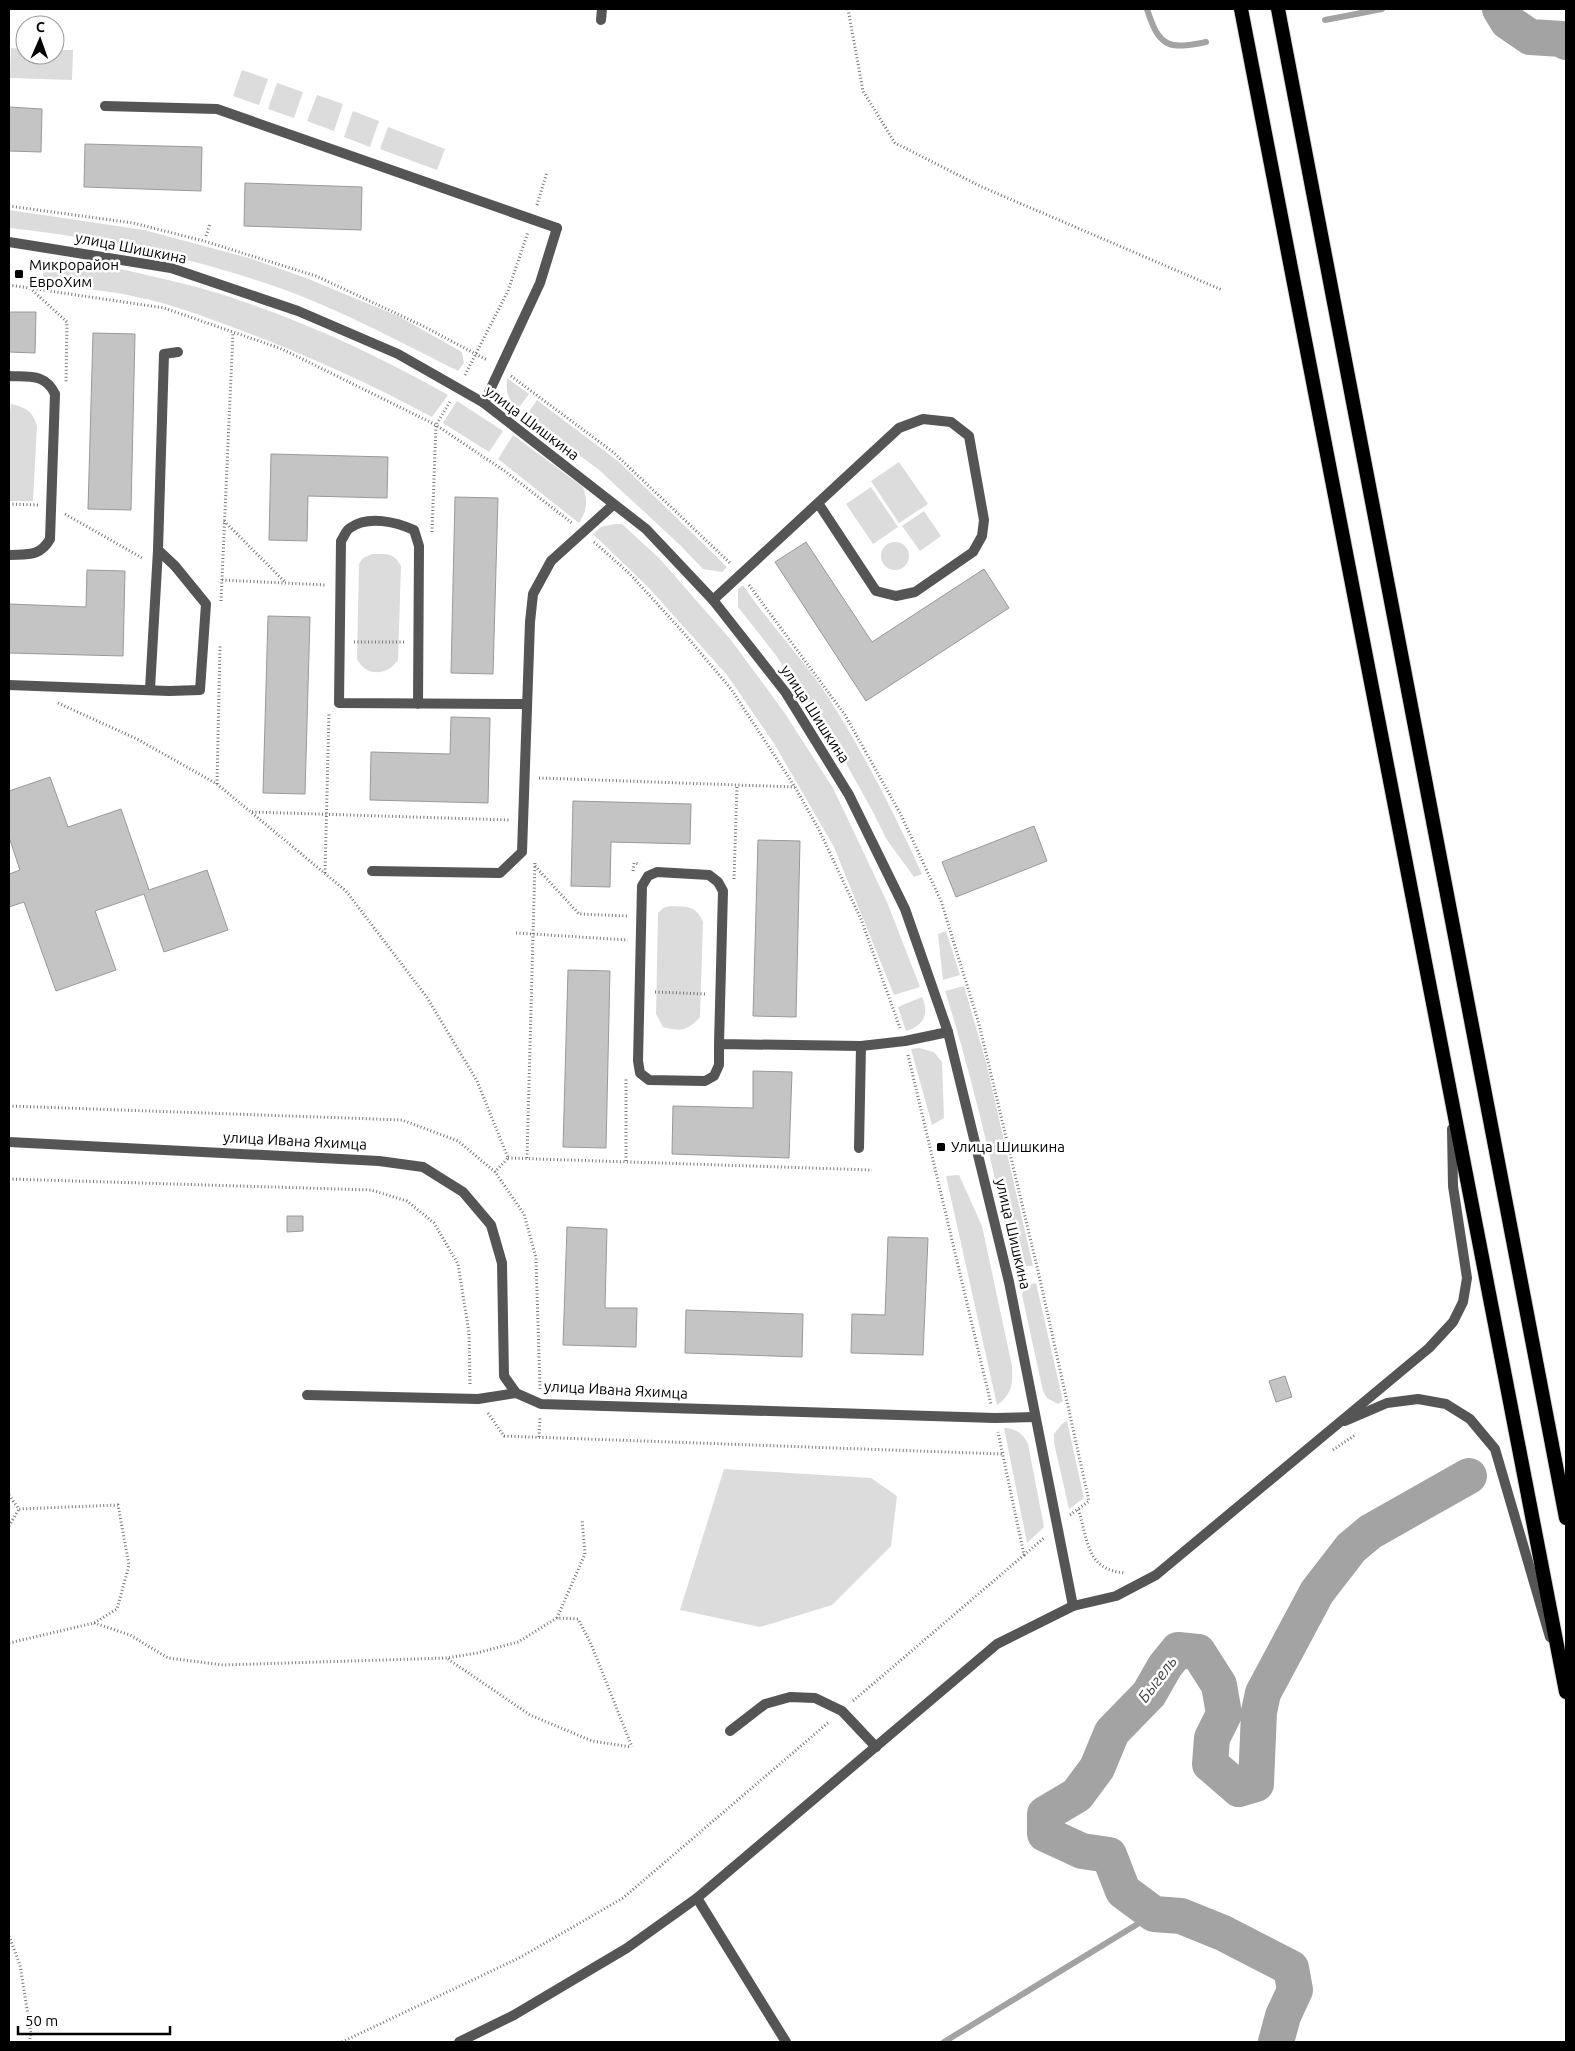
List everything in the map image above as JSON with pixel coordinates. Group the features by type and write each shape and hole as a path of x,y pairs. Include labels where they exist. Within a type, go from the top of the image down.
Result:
{"highway":[{"path":"1241,9 1566,1692"},
{"path":"1278,9 1565,1511"}],"street":[{"path":"602,9 602,20"},
{"path":"105,106 217,109 557,228 540,283 484,403"},
{"name":"улица Шишкина","path":"9,242 172,268 298,311 398,354 484,403 646,529 713,600 786,693 849,794 906,909 948,1032 1009,1282 1073,1606"},
{"path":"150,689 158,550 164,354 178,352"},
{"path":"9,376 41,378 50,384 55,394 50,539 45,549 33,554 9,554"},
{"path":"713,600 899,428 923,419 951,422 969,436 984,520 982,536 973,552 915,592 896,596 876,591 818,503"},
{"path":"372,871 500,873 522,852 530,622 533,594 551,561 613,505"},
{"path":"418,704 419,546 414,530 398,523 365,522 348,528 341,541 339,703 418,704 527,704"},
{"path":"9,685 169,691 200,690 206,604 175,566 158,550"},
{"path":"657,872 709,875 718,882 723,891 720,995 719,1065 714,1076 705,1081 649,1080 640,1073 638,1061 642,886 648,876 657,872"},
{"path":"719,1044 861,1046 905,1041 948,1032"},
{"path":"859,1148 861,1046"},
{"path":"459,2042 514,2015 627,1948 697,1898 996,1644 1073,1606 1116,1596 1156,1575 1429,1348 1454,1322 1463,1302 1467,1278 1453,1186 1452,1107"},
{"name":"улица Ивана Яхимца","path":"9,1142 380,1161 423,1167 463,1192 491,1225 502,1263 504,1376 516,1393 540,1404 995,1418 1035,1417"},
{"path":"307,1395 478,1399 516,1393"},
{"path":"1333,1426 1387,1403 1418,1399 1446,1404 1470,1419 1495,1449 1566,1692"},
{"path":"730,1731 766,1704 790,1697 814,1698 842,1711 876,1746"},
{"path":"697,1898 786,2042"}],"path":[{"path":"848,9 863,91 895,144 982,187 1222,290"},
{"path":"432,534 436,425 478,354 508,291 547,172"},
{"path":"9,206 133,223 204,241 316,276 423,326 478,354 500,368 613,452 741,574 845,715 900,813 941,901 979,1024 1041,1285 1089,1501 1057,1526 623,1898 521,1957 342,2042"},
{"path":"206,236 210,224"},
{"path":"9,285 164,308 282,349 436,425 506,472 582,531 628,574 682,631 731,689 795,787 819,830 861,919 905,1041 995,1418 1024,1555"},
{"path":"29,287 68,322 66,390"},
{"path":"221,610 233,332"},
{"path":"62,513 157,567"},
{"path":"224,521 285,583"},
{"path":"222,580 326,585 327,593"},
{"path":"217,784 220,638"},
{"path":"340,642 418,643"},
{"path":"50,700 137,739 217,784 346,892 426,996 477,1080 508,1158"},
{"path":"325,874 329,709"},
{"path":"538,786 538,778 795,787"},
{"path":"734,886 737,784"},
{"path":"251,812 523,821"},
{"path":"527,1158 535,857"},
{"path":"535,866 579,914 631,916"},
{"path":"516,933 631,940"},
{"path":"639,992 720,995"},
{"path":"9,1106 402,1120 458,1141 495,1172 524,1214 536,1258 540,1404 539,1437"},
{"path":"495,1172 508,1158 872,1170"},
{"path":"1330,1452 1361,1431"},
{"path":"9,1495 19,1509"},
{"path":"9,1643 94,1623 117,1608 130,1565 118,1505 19,1509"},
{"path":"9,1526 19,1509"},
{"path":"1078,1509 1091,1554 1100,1566 1114,1572 1127,1573 1134,1571"},
{"path":"557,1618 585,1554 582,1519"},
{"path":"94,1623 130,1634 168,1658 223,1665 447,1658 518,1642 557,1618 578,1619 591,1644 632,1748 592,1741 530,1715 447,1658"},
{"path":"9,1936 20,1965 30,2034 28,2042"}],"shaded area":[{"path":"11,48 15,48 15,65 65,65 65,50 73,50 72,80 10,78"},
{"path":"242,70 268,79 259,105 233,96"},
{"path":"277,83 303,92 294,118 268,109"},
{"path":"317,95 343,104 334,131 307,121"},
{"path":"353,111 379,121 370,147 344,137"},
{"path":"388,127 445,149 437,170 380,149"},
{"path":"9,210 144,230 249,258 306,278 398,316 462,352 464,363 458,371 364,324 317,303 236,274 172,256 107,242 9,228"},
{"path":"109,266 212,291 284,316 395,366 448,395 432,417 308,357 187,311 117,293 43,286 43,269"},
{"path":"507,378 529,394 518,409 508,395"},
{"path":"537,400 619,462 727,567 722,572 703,569 680,545 598,469 526,416"},
{"path":"457,401 503,431 489,452 443,423"},
{"path":"11,404 31,413 37,426 33,501 9,501 9,413"},
{"path":"513,435 583,487 586,506 579,523 498,459"},
{"path":"899,462 928,504 899,523 871,481"},
{"path":"871,487 898,527 873,544 846,504"},
{"path":"924,511 941,536 920,551 902,526"},
{"path":"622,524 659,558 731,640 784,712 833,788 887,902 920,987 894,995 834,847 775,745 727,675 648,587 593,534 601,527"},
{"path":"895,542 905,546 909,556 905,566 895,570 885,566 881,556 885,546"},
{"path":"372,554 392,556 401,566 398,660 388,669 377,672 366,669 357,659 359,564 363,558"},
{"path":"743,585 828,697 878,784 922,874 914,877 887,840 833,740 775,654 738,607 738,589"},
{"path":"671,906 686,907 694,910 703,922 700,1017 687,1028 679,1030 663,1027 656,1014 658,913 663,908"},
{"path":"946,931 960,975 943,980 938,934"},
{"path":"964,986 986,1062 1033,1266 1018,1266 1013,1259 974,1091 945,991"},
{"path":"922,997 925,1009 923,1019 917,1026 906,1031 898,1007"},
{"path":"919,1048 934,1052 942,1062 944,1118 932,1125 911,1049"},
{"path":"959,1175 982,1226 1012,1366 1011,1388 1006,1397 997,1405 946,1176"},
{"path":"1036,1283 1063,1401 1058,1404 1047,1398 1043,1391 1022,1295 1027,1287"},
{"path":"1067,1421 1084,1498 1069,1509 1054,1443 1054,1434"},
{"path":"1004,1428 1019,1432 1028,1444 1044,1527 1027,1543"},
{"path":"724,1469 871,1478 897,1496 891,1546 832,1605 760,1627 680,1610"}],"building":[{"path":"9,107 42,109 41,152 9,151"},
{"path":"85,144 202,147 201,191 84,187"},
{"path":"245,183 362,187 361,230 244,226"},
{"path":"9,312 36,312 35,353 9,352"},
{"path":"93,333 135,334 131,510 88,509"},
{"path":"271,454 388,457 387,498 308,496 307,541 269,540"},
{"path":"455,497 498,498 493,674 451,673"},
{"path":"806,542 872,642 984,569 1009,608 866,701 775,562"},
{"path":"87,570 125,571 123,656 9,653 9,604 86,607"},
{"path":"268,616 310,617 305,794 263,793"},
{"path":"451,717 490,718 488,803 370,800 371,752 450,754"},
{"path":"50,777 68,827 121,809 149,890 207,870 228,930 164,952 144,894 95,911 116,970 56,991 24,902 9,907 9,874 20,870 9,837 9,791"},
{"path":"573,801 691,804 690,844 611,842 610,887 571,886"},
{"path":"1034,826 1047,861 956,897 942,862"},
{"path":"758,840 800,841 796,1017 753,1016"},
{"path":"568,970 610,971 606,1148 563,1147"},
{"path":"753,1071 792,1072 789,1158 672,1154 673,1106 753,1108"},
{"path":"287,1216 303,1216 303,1231 287,1232"},
{"path":"567,1227 607,1229 605,1308 637,1308 636,1347 563,1345"},
{"path":"888,1237 928,1238 923,1355 851,1353 852,1314 885,1315"},
{"path":"686,1310 803,1314 802,1357 685,1353"},
{"path":"1285,1376 1292,1397 1276,1402 1269,1381"}],"waterway":[{"path":"1147,9 1156,31 1167,43 1182,46 1206,42"},
{"path":"1325,20 1382,9"},
{"name":"Быгель","path":"1500,9 1508,22 1530,37 1562,39 1566,42"},
{"name":"Быгель","path":"1276,2042 1283,2016 1295,1990 1291,1968 1223,1933 1181,1916 1154,1914 1123,1891 1109,1855 1082,1851 1045,1834 1045,1814 1077,1795 1097,1768 1112,1732 1149,1694 1165,1666 1178,1650 1198,1652 1219,1685 1224,1714 1212,1738 1210,1764 1239,1789 1256,1784 1259,1712 1263,1693 1317,1592 1351,1548 1370,1532 1469,1476"},
{"path":"944,2042 1154,1914"}],"place":[{"name":"Микрорайон ЕвроХим","path":"19,274"},
{"name":"Улица Шишкина","path":"941,1147"}]}
